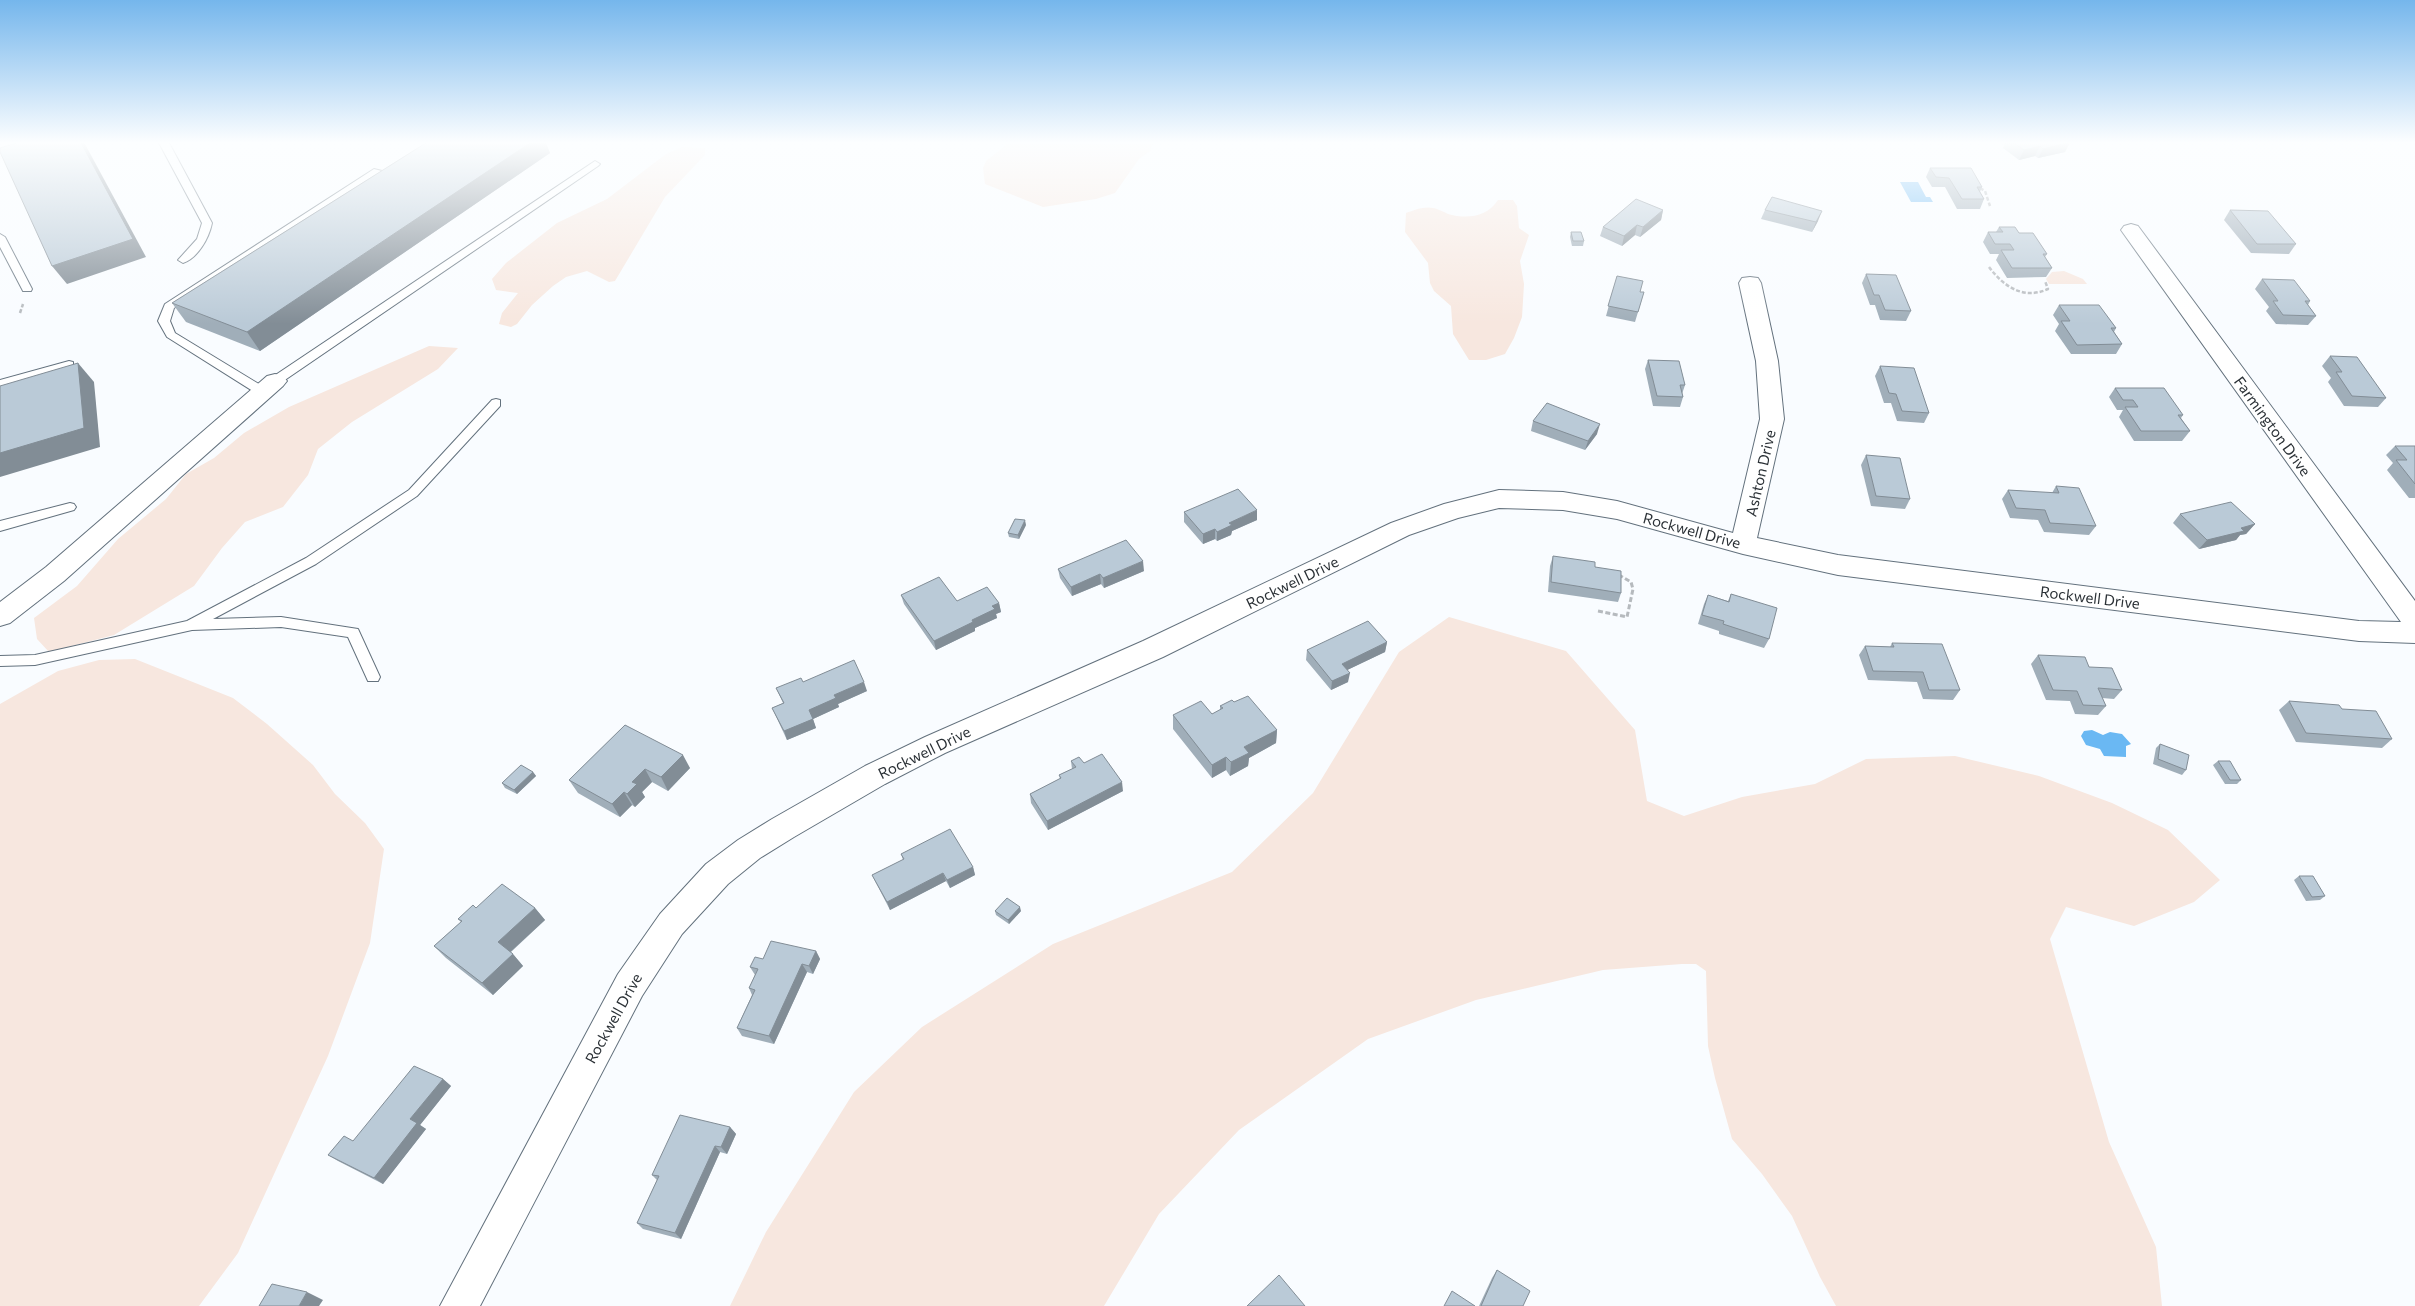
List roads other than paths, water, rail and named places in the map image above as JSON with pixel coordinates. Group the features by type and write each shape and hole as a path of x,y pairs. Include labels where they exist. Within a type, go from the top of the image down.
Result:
{"street":[{"name":"Farmington Drive","path":"2131,230 2415,621"},
{"name":"Ashton Drive","path":"1743,545 1772,419 1767,362 1750,283"},
{"path":"0,616 55,574 269,387"},
{"name":"Rockwell Drive","path":"459,1306 630,985 651,951 671,924 717,874 749,849 783,828 875,775 935,745 1153,649 1400,529 1460,508 1499,499 1563,501 1617,510 1743,545 1871,570 2359,631 2415,633"}],"lane":[{"path":"183,260 196,248 206,233 208,223 196,202"},
{"path":"330,202 168,306 164,321 171,335 269,387 540,202"},
{"path":"0,236 27,289"},
{"path":"0,384 69,365"},
{"path":"190,625 312,561 413,494 496,403"},
{"path":"0,526 70,507"},
{"path":"0,661 35,660 190,625 280,622 353,633 373,677"}],"water":[{"path":"2092,730 2103,735 2110,732 2122,734 2131,744 2126,746 2126,757 2104,756 2100,749 2086,745 2081,736 2084,731"}]}
